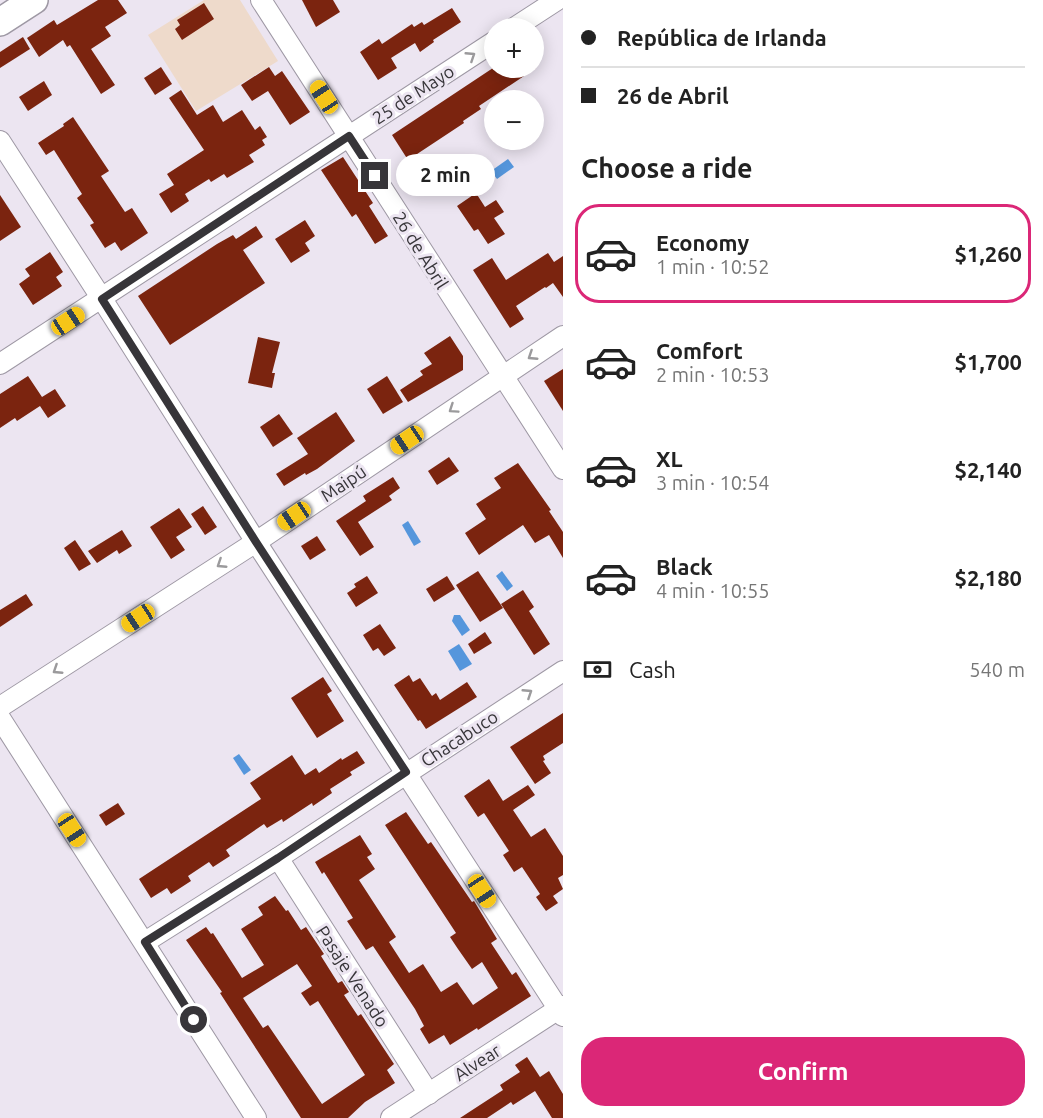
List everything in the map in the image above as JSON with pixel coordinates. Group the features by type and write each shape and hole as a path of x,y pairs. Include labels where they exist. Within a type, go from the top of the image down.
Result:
{"main road":[{"path":"0,22 34,0"}],"street":[{"name":"26 de Abril","path":"261,0 563,469"},
{"path":"529,18 557,0"},
{"name":"25 de Mayo","path":"0,364 484,48"},
{"path":"0,141 256,542 561,1010"},
{"name":"Maipú","path":"0,707 256,542 563,336"},
{"name":"Chacabuco","path":"145,942 278,858 563,671"},
{"path":"0,718 256,1118"},
{"name":"Pasaje Venado","path":"278,858 429,1094"},
{"name":"Alvear","path":"391,1118 561,1010"}],"shaded area":[{"path":"204,0 240,0 278,61 196,111 148,35"}],"water":[{"path":"508,159 514,167 497,179 491,171"},
{"path":"408,521 421,542 414,546 402,525"},
{"path":"502,571 513,586 507,591 496,576"},
{"path":"454,615 460,615 470,630 462,636 452,621"},
{"path":"459,644 472,664 460,671 448,651"},
{"path":"239,754 251,770 244,775 233,758"}],"building":[{"path":"98,0 118,0 127,13 105,27 111,36 91,49 115,85 101,94 70,45 67,47 63,40 39,57 27,38 54,20 57,25"},
{"path":"302,0 333,0 340,12 316,27"},
{"path":"204,3 214,19 182,40 175,29 180,25 177,20"},
{"path":"452,8 461,22 433,40 434,42 420,52 415,43 391,58 397,68 378,80 360,52 379,39 382,44 412,24 414,27 422,22 424,25"},
{"path":"23,37 30,49 0,68 0,52"},
{"path":"161,67 172,84 155,95 144,78"},
{"path":"269,67 275,76 282,71 310,112 290,125 268,91 252,101 241,85"},
{"path":"484,74 484,78 521,78 503,90 484,90 484,103 479,106 481,109 408,160 392,135"},
{"path":"44,81 52,95 28,111 19,97"},
{"path":"181,90 197,115 213,105 223,122 242,110 255,130 260,126 267,137 262,140 265,145 249,155 254,162 227,178 224,174 211,182 209,179 185,194 189,201 171,213 159,194 174,185 167,174 204,150 169,98"},
{"path":"73,117 109,171 101,176 125,212 132,208 148,233 121,251 115,242 105,248 90,225 94,223 77,198 82,194 54,150 46,155 38,143 64,126 63,124"},
{"path":"343,157 373,203 369,206 388,236 375,244 356,214 352,217 321,170"},
{"path":"476,193 485,207 496,200 504,212 494,218 505,234 488,244 478,229 474,231 457,206"},
{"path":"0,195 21,227 0,241"},
{"path":"305,220 315,236 305,243 310,251 291,263 275,239"},
{"path":"256,226 263,237 243,250 265,283 170,345 138,296 217,244 233,235 236,239"},
{"path":"50,252 63,272 56,277 62,286 33,305 19,284 30,276 25,269"},
{"path":"548,253 554,262 563,256 563,297 553,283 545,287 516,306 524,319 510,328 473,270 492,258 506,280"},
{"path":"450,336 463,356 463,370 408,402 400,390 423,375 420,371 432,364 424,353"},
{"path":"258,337 280,342 272,373 275,373 272,388 248,383"},
{"path":"563,369 563,411 544,381"},
{"path":"28,376 42,397 55,389 66,406 48,418 40,406 17,421 15,418 0,428 0,394"},
{"path":"387,376 403,402 383,414 367,389"},
{"path":"336,412 355,441 317,469 306,475 305,473 284,486 276,474 308,454 297,438"},
{"path":"279,414 293,434 273,447 260,427"},
{"path":"449,457 459,471 437,485 428,471"},
{"path":"518,463 551,510 549,511 563,532 563,558 549,535 535,543 523,525 479,555 465,533 486,519 476,504 501,488 494,478"},
{"path":"393,477 400,488 389,496 392,500 358,522 374,547 360,556 336,521 366,501 363,496"},
{"path":"203,506 217,527 205,535 191,514"},
{"path":"179,508 192,527 176,537 185,550 171,559 150,527"},
{"path":"122,530 132,546 119,554 117,550 97,563 88,551"},
{"path":"317,536 326,550 310,560 301,546"},
{"path":"75,540 91,564 79,571 64,548"},
{"path":"478,571 503,608 480,622 456,585"},
{"path":"367,576 378,593 356,607 347,593 356,587 354,584"},
{"path":"447,576 455,589 434,602 426,589"},
{"path":"523,590 534,607 529,611 550,644 534,655 501,604"},
{"path":"26,594 33,605 0,627 0,610"},
{"path":"380,624 396,648 384,656 378,648 373,651 363,635"},
{"path":"485,632 492,643 474,654 468,644"},
{"path":"409,675 413,682 420,678 432,696 436,693 440,700 467,682 477,697 426,729 394,685"},
{"path":"323,677 332,691 327,694 344,721 317,738 291,698"},
{"path":"563,713 563,743 543,756 545,760 543,761 551,773 535,784 510,747"},
{"path":"357,751 365,763 350,772 352,775 330,789 332,793 283,822 282,819 267,828 264,824 226,850 230,856 213,867 209,862 188,876 191,881 171,894 167,888 151,898 139,879 261,799 250,783 292,755 305,775 316,768 319,773 341,758 342,760"},
{"path":"489,779 503,801 528,785 535,795 513,810 531,837 545,828 563,856 563,875 558,878 563,889 553,896 558,903 546,911 536,897 540,894 522,867 514,872 503,855 509,851 484,813 478,817 464,796"},
{"path":"118,803 125,814 106,826 99,815"},
{"path":"406,812 428,844 431,842 472,902 474,901 497,939 491,943 512,975 516,972 531,996 450,1045 444,1035 429,1044 420,1029 424,1026 415,1009 373,946 366,950 347,921 353,918 324,872 322,874 315,862 360,835 372,854 367,857 375,869 359,880 396,937 389,942 409,973 423,964 441,992 457,982 473,1005 498,988 482,962 472,969 458,949 450,937 456,933 385,825"},
{"path":"275,896 286,911 288,910 301,930 306,927 324,954 321,956 338,983 342,981 349,992 344,995 358,1016 361,1014 394,1064 387,1070 395,1083 365,1102 348,1118 301,1118 220,993 222,992 186,940 206,927 211,934 213,933 242,978 264,965 241,929 263,915 258,907","holes":["297,964 312,986 301,993 310,1006 318,1001 365,1075 322,1104 268,1025 263,1028 243,998"]},
{"path":"527,1057 540,1077 549,1071 563,1094 563,1118 552,1118 535,1091 513,1105 511,1102 487,1118 460,1118 503,1090 500,1085 520,1072 515,1065"}],"route":[{"path":"194,1020 145,942 278,858 406,772 256,542 102,299 349,136 375,176"}]}
